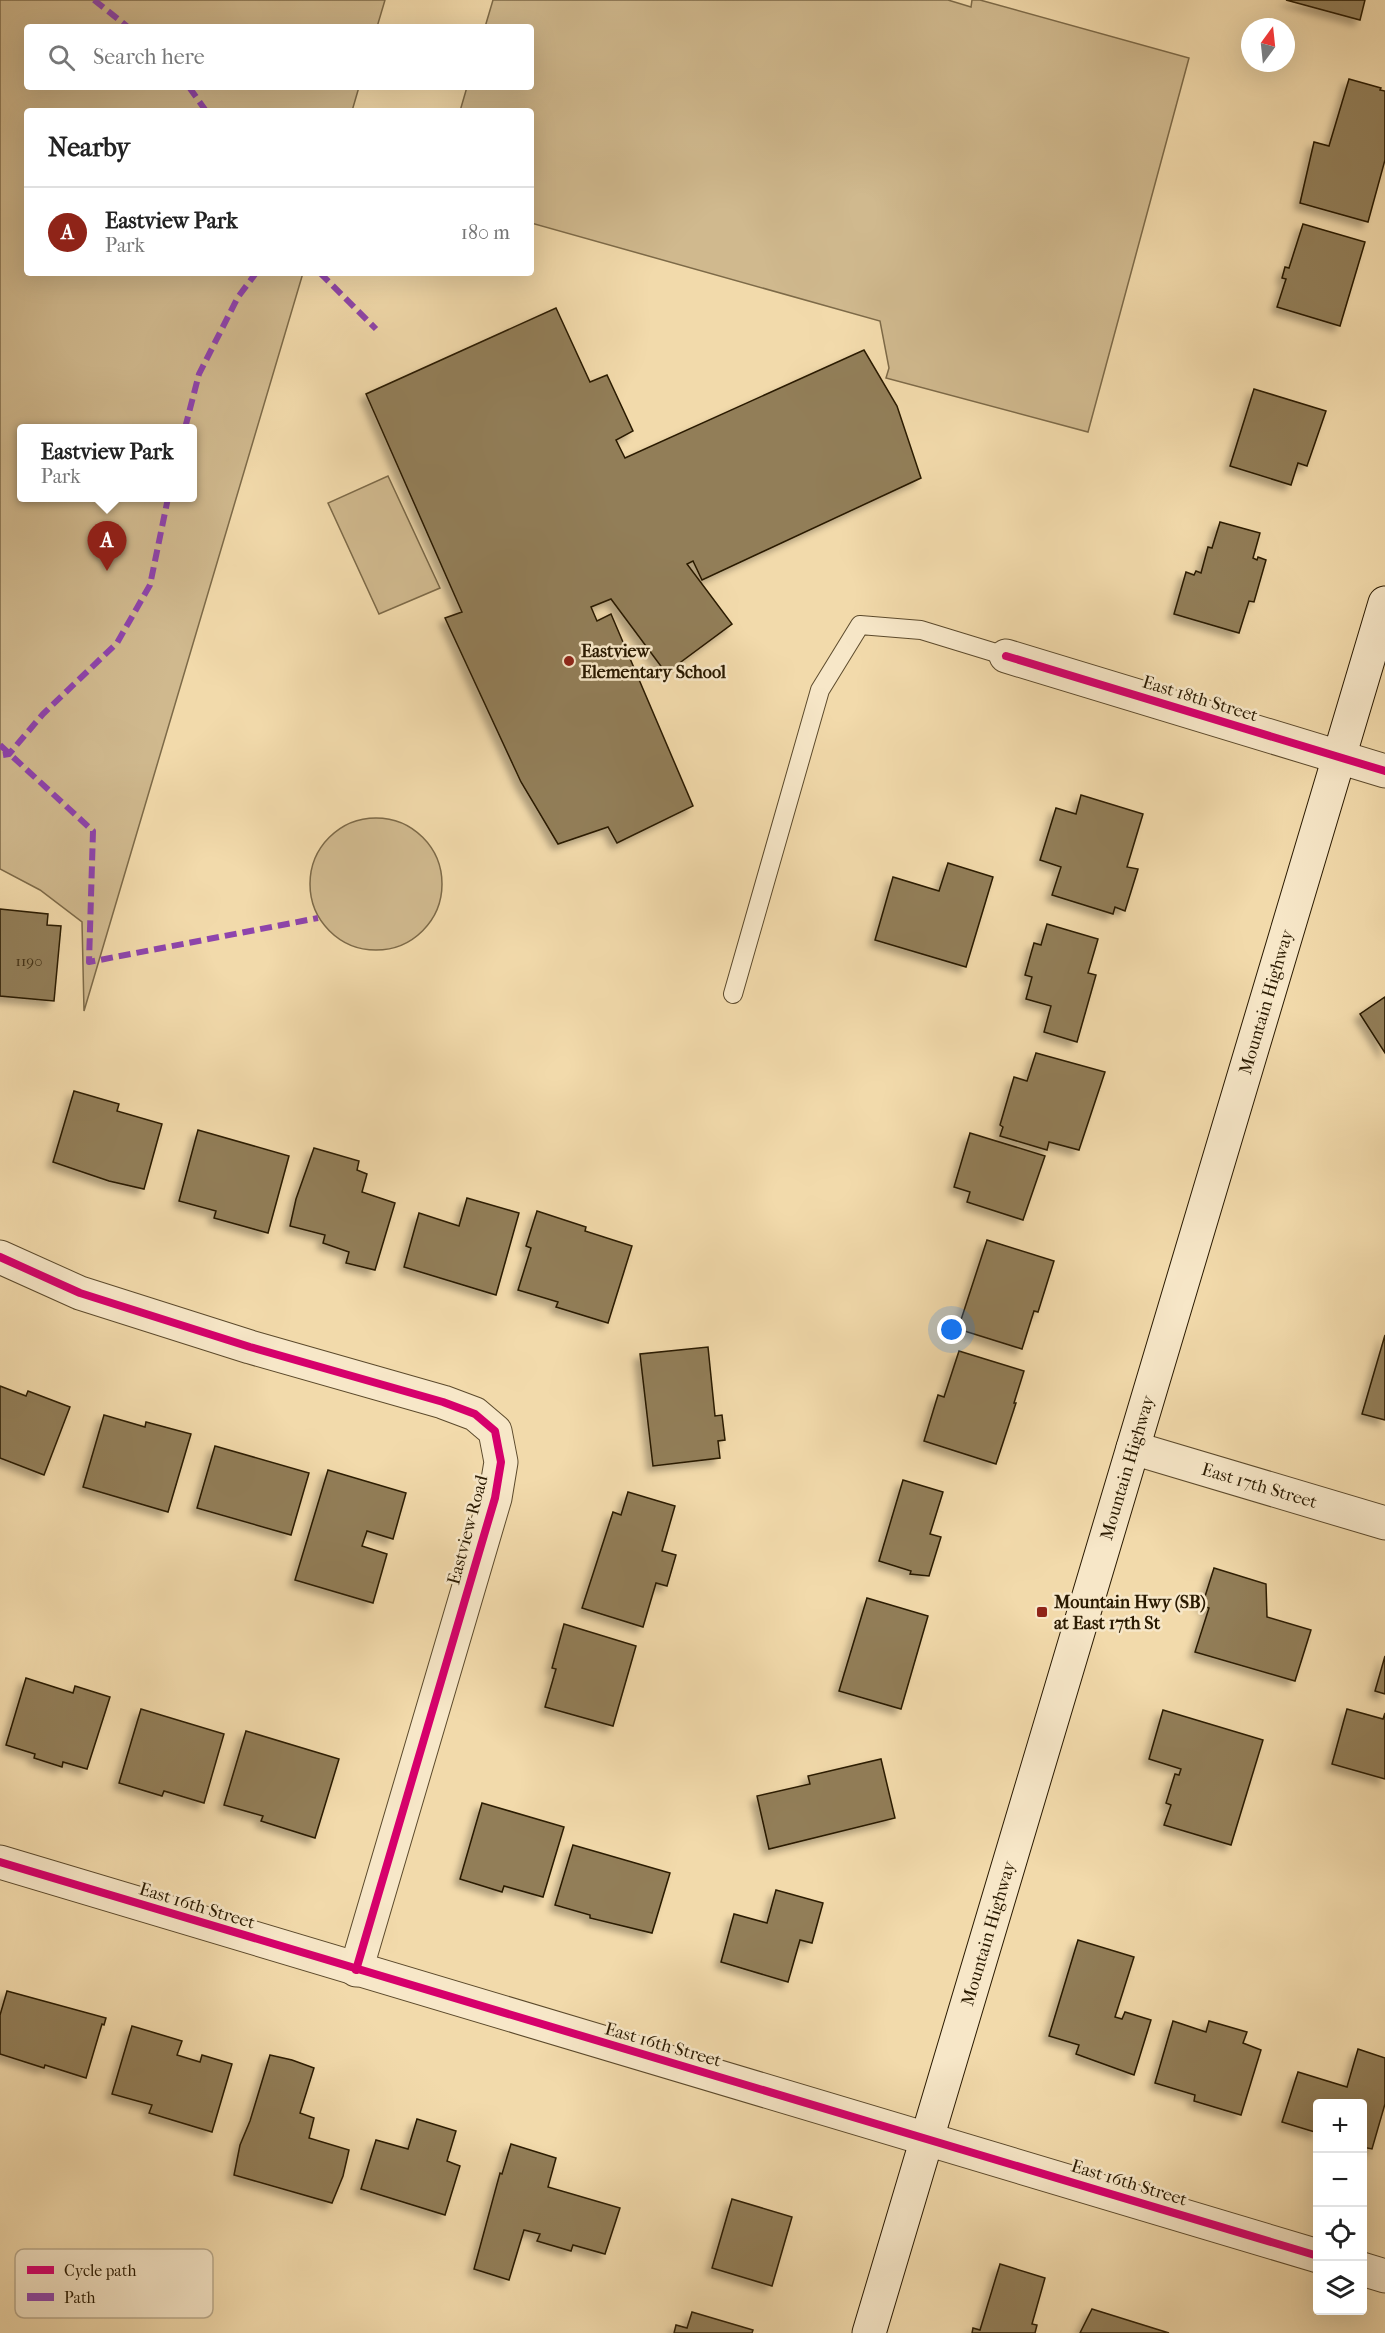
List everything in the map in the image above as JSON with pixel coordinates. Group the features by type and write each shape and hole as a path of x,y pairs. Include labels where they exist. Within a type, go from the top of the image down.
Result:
{"street":[{"name":"Mountain Highway","path":"869,2333 1385,603"},
{"name":"East 18th Street","path":"1006,656 1385,771"},
{"name":"Eastview Road","path":"0,1257 80,1293 250,1347 443,1402 475,1414 495,1431 501,1462 495,1498 356,1970"},
{"name":"East 17th Street","path":"1133,1448 1385,1524"},
{"name":"East 16th Street","path":"0,1862 1313,2255"},
{"path":"1367,2271 1385,2276"}],"lane":[{"path":"733,994 820,690 860,625 921,630 1006,656"}],"shaded area":[{"path":"0,0 385,0 378,24 24,24 24,90 358,90 353,108 24,108 24,276 302,276 84,1011 82,922 40,890 0,869"},
{"path":"493,0 948,0 971,7 972,0 980,0 1189,58 1088,432 886,378 889,368 880,321 534,224 534,108 461,108 466,90 534,90 534,24 486,24"},
{"path":"388,476 440,588 379,614 328,503"},
{"path":"376,818 401,823 422,838 437,859 442,884 437,909 422,930 401,945 376,950 351,945 330,930 315,909 310,884 315,859 330,838 351,823"}],"building":[{"path":"1286,0 1365,0 1360,20"},
{"path":"1349,79 1385,91 1385,160 1368,222 1300,203 1314,142 1329,146"},
{"path":"1303,224 1365,242 1340,326 1277,307 1286,279 1282,278 1285,267 1289,268"},
{"path":"556,308 590,382 607,375 633,431 616,440 625,458 864,350 897,406 921,478 702,580 693,561 687,564 732,624 666,673 611,599 591,607 597,621 611,614 693,806 617,843 608,827 558,844 521,782 445,618 462,612 366,394"},
{"path":"1254,389 1326,411 1307,466 1298,463 1291,485 1230,466"},
{"path":"1220,522 1260,533 1253,558 1266,560 1254,602 1249,601 1239,633 1174,614 1186,572 1194,575 1196,571 1201,573 1208,547 1212,548"},
{"path":"1081,795 1143,814 1127,867 1138,869 1125,911 1115,907 1113,914 1052,895 1061,867 1040,860 1056,808 1076,814"},
{"path":"948,863 993,877 966,967 875,940 893,877 939,891"},
{"path":"0,909 48,914 47,925 61,926 54,1001 0,996"},
{"path":"1047,924 1098,939 1088,973 1096,975 1077,1042 1044,1032 1051,1006 1026,999 1032,977 1025,975 1034,943 1041,945"},
{"path":"1385,997 1385,1053 1360,1014"},
{"path":"1036,1053 1105,1072 1079,1150 1049,1142 1047,1150 1000,1136 1003,1127 1000,1125 1014,1077 1027,1081"},
{"path":"74,1091 119,1104 117,1111 162,1124 144,1189 109,1181 53,1162"},
{"path":"198,1130 289,1156 268,1233 214,1218 216,1211 179,1201"},
{"path":"970,1133 1045,1156 1023,1220 967,1202 970,1192 954,1187"},
{"path":"314,1148 359,1161 357,1170 367,1174 362,1192 395,1203 375,1270 346,1263 349,1252 323,1243 325,1235 290,1226 296,1199"},
{"path":"467,1198 519,1213 496,1295 404,1267 419,1213 459,1226"},
{"path":"537,1211 586,1227 585,1231 632,1246 608,1323 556,1307 558,1302 518,1290 531,1248 526,1246"},
{"path":"987,1240 1054,1261 1038,1312 1034,1311 1022,1349 958,1329"},
{"path":"1385,1335 1385,1420 1362,1414"},
{"path":"708,1347 715,1416 722,1415 725,1440 718,1441 720,1458 653,1466 640,1354"},
{"path":"959,1351 1024,1371 996,1464 924,1441 938,1395 944,1397"},
{"path":"0,1386 26,1396 28,1391 70,1407 44,1475 0,1458"},
{"path":"104,1415 145,1427 146,1422 191,1434 168,1512 83,1487"},
{"path":"215,1446 309,1473 291,1535 197,1508"},
{"path":"328,1470 406,1493 393,1539 367,1531 362,1546 387,1554 373,1603 295,1580"},
{"path":"903,1480 943,1492 930,1534 941,1537 929,1576 910,1574 911,1571 879,1561"},
{"path":"628,1492 675,1506 662,1551 676,1555 667,1586 656,1583 643,1627 582,1608 613,1512 621,1515"},
{"path":"1214,1568 1266,1584 1267,1617 1311,1630 1295,1681 1195,1652 1209,1608 1202,1606"},
{"path":"867,1598 928,1616 901,1709 839,1691"},
{"path":"564,1624 636,1646 613,1726 545,1707 556,1669 552,1668"},
{"path":"1385,1656 1385,1694 1375,1691"},
{"path":"26,1678 73,1693 75,1686 110,1697 87,1769 63,1762 62,1767 34,1758 35,1754 6,1745"},
{"path":"141,1709 224,1734 204,1803 164,1791 162,1796 119,1783"},
{"path":"1347,1709 1383,1719 1385,1713 1385,1779 1332,1764"},
{"path":"1163,1710 1263,1740 1231,1845 1164,1825 1171,1805 1166,1803 1175,1774 1179,1775 1181,1769 1149,1759"},
{"path":"246,1731 339,1759 315,1838 261,1821 263,1816 224,1805"},
{"path":"881,1759 895,1818 769,1849 757,1796 810,1784 808,1776"},
{"path":"482,1803 564,1827 543,1897 504,1886 502,1892 460,1879"},
{"path":"573,1845 670,1873 652,1933 590,1918 590,1915 555,1905"},
{"path":"776,1890 823,1903 812,1943 800,1940 788,1982 721,1962 734,1914 767,1923"},
{"path":"1078,1940 1134,1957 1115,2017 1122,2019 1125,2012 1151,2020 1134,2075 1076,2054 1079,2045 1049,2036"},
{"path":"7,1991 106,2018 104,2025 102,2024 86,2078 0,2054 0,2015"},
{"path":"1173,2021 1206,2032 1209,2021 1247,2032 1243,2043 1261,2050 1241,2115 1194,2101 1195,2095 1155,2083"},
{"path":"132,2026 182,2041 177,2055 200,2062 202,2055 232,2064 212,2132 149,2113 152,2105 112,2094"},
{"path":"1358,2049 1385,2058 1385,2104 1372,2149 1367,2148 1367,2099 1313,2099 1313,2131 1282,2122 1298,2072 1347,2087"},
{"path":"270,2055 314,2068 300,2113 314,2118 309,2138 349,2150 343,2176 332,2203 234,2175 240,2145 250,2121"},
{"path":"417,2119 456,2131 447,2161 460,2166 445,2215 361,2189 376,2140 408,2149"},
{"path":"511,2144 556,2158 548,2187 620,2208 605,2254 573,2245 571,2251 537,2241 540,2234 524,2230 509,2280 474,2269 500,2173 502,2174"},
{"path":"732,2199 792,2217 772,2286 712,2268"},
{"path":"1000,2264 1045,2278 1032,2324 1037,2325 1035,2333 972,2333 973,2328 980,2330"},
{"path":"1092,2309 1169,2333 1080,2333"},
{"path":"692,2312 753,2330 752,2333 674,2333 676,2325 687,2328"}],"marked path":[{"path":"94,0 124,24"},
{"path":"191,90 204,108"},
{"path":"186,424 199,374 238,297 254,276"},
{"path":"323,276 376,329"},
{"path":"3,755 9,754 43,714 117,643 150,585 167,502"},
{"path":"0,745 93,831 89,962 318,918"}],"cycle path":[{"path":"1006,656 1385,771"},
{"path":"0,1257 80,1293 250,1347 443,1402 475,1414 495,1431 501,1462 495,1498 356,1970"},
{"path":"0,1862 1313,2255"}],"place":[{"name":"Eastview Park","path":"107,571"},
{"name":"Eastview Elementary School","path":"569,661"},
{"name":"Mountain Hwy (SB) at East 17th St","path":"1042,1612"}]}
